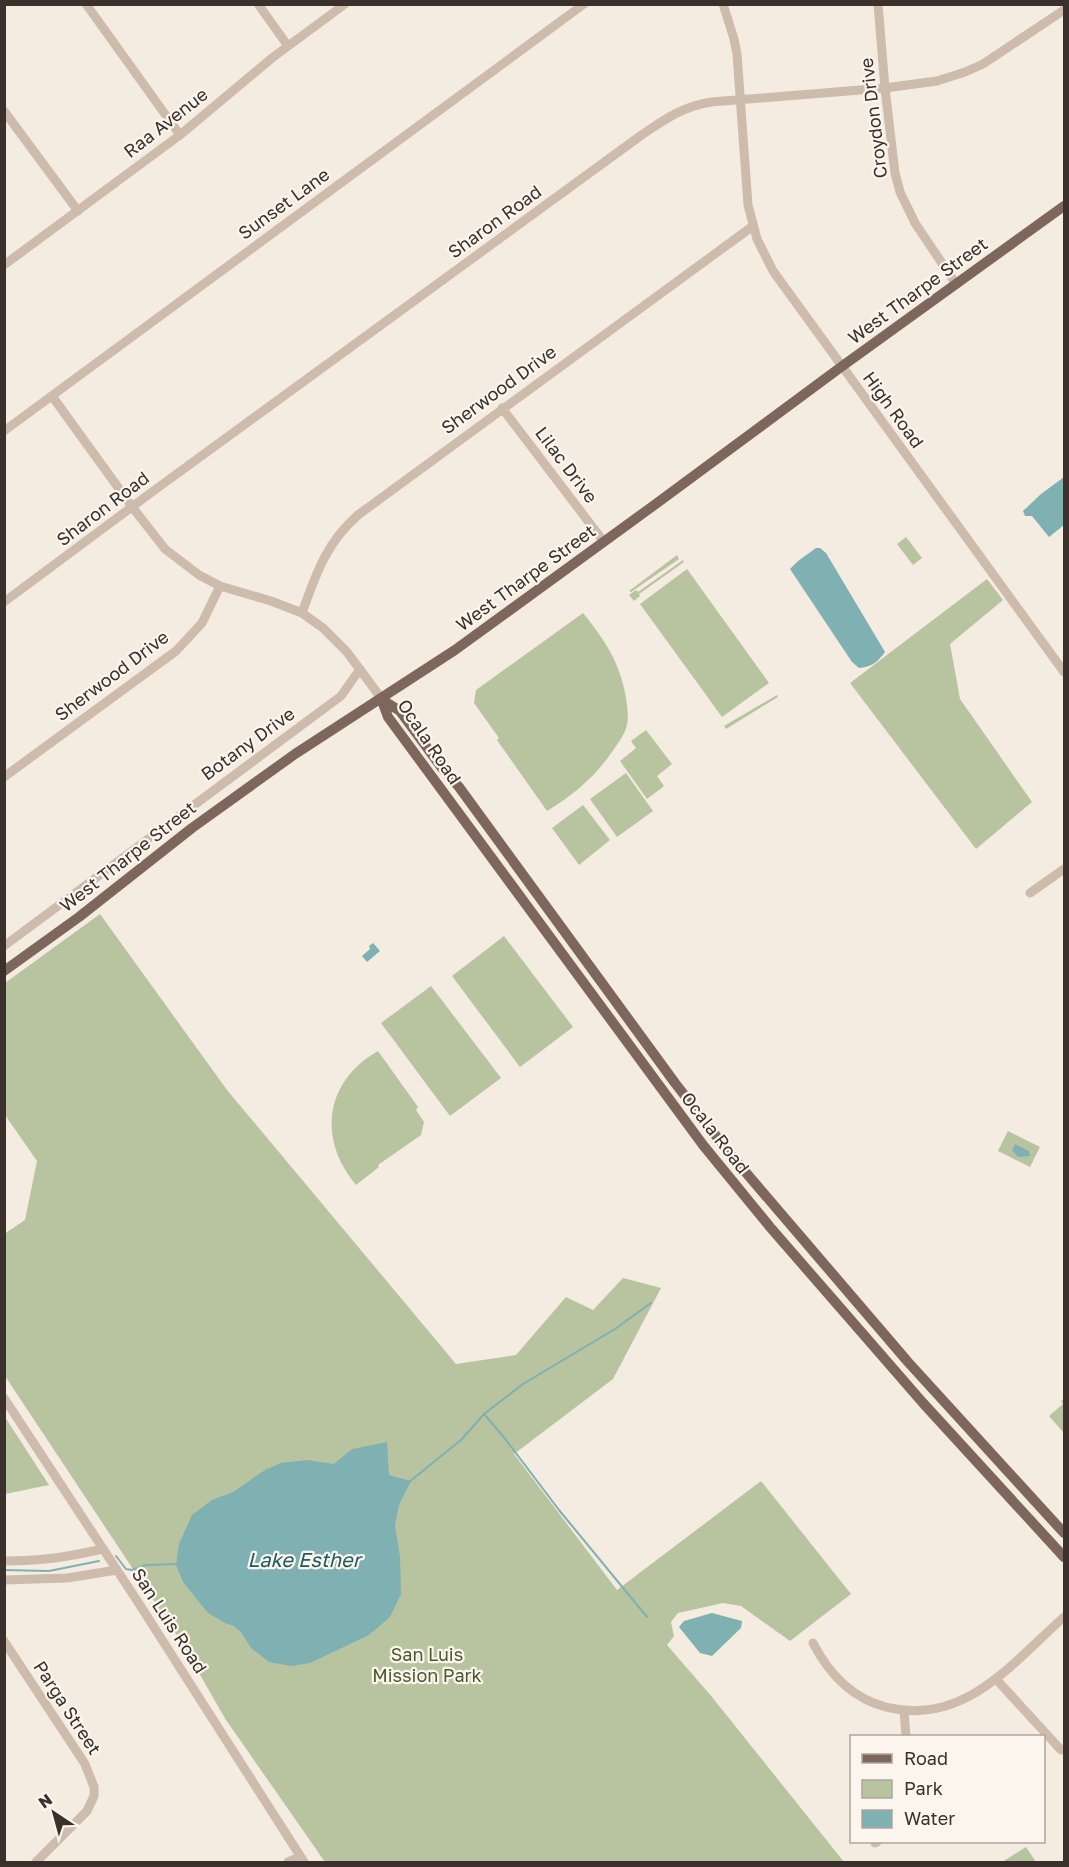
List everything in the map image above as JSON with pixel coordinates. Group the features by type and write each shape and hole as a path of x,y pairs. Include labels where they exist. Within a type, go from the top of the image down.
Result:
{"main road":[{"name":"West Tharpe Street","path":"4,971 79,917 192,828 295,754 455,650 1065,206"},
{"name":"Ocala Road","path":"381,698 400,711 495,836 675,1083 755,1184 920,1375 1065,1533"},
{"name":"Ocala Road","path":"381,698 388,717 662,1092 737,1188 907,1385 1065,1557"},
{"path":"482,846 495,836"},
{"path":"650,1075 663,1066"},
{"path":"662,1092 675,1083"},
{"path":"737,1188 755,1184"},
{"path":"808,1270 820,1260"},
{"path":"818,1282 829,1271"},
{"path":"907,1385 920,1375"}],"street":[{"path":"86,4 180,135"},
{"path":"258,4 288,46"},
{"name":"Raa Avenue","path":"4,265 180,135 288,46 345,4"},
{"name":"Sunset Lane","path":"4,431 584,4"},
{"name":"High Road","path":"723,4 734,39 741,100 748,205 753,226 772,271 1065,672"},
{"name":"Croydon Drive","path":"878,4 885,88 895,173 900,192 915,223 956,284"},
{"name":"Sharon Road","path":"4,602 643,134 680,110 693,105 885,88 937,81 965,72 1003,52 1065,10"},
{"path":"4,111 78,211"},
{"name":"Sherwood Drive","path":"302,613 325,554 344,527 381,497 753,226"},
{"path":"52,396 165,549 199,575 220,586 302,613 333,637 381,698"},
{"name":"Lilac Drive","path":"502,408 604,542"},
{"name":"Sherwood Drive","path":"4,777 176,651 202,623 220,586"},
{"name":"Botany Drive","path":"4,946 341,696 360,669"},
{"path":"1030,893 1065,869"},
{"name":"San Luis Road","path":"4,1398 302,1860"},
{"path":"4,1561 47,1561 103,1549"},
{"path":"4,1581 57,1579 117,1570"},
{"path":"813,1643 831,1673 843,1685 866,1700 904,1712 928,1711 956,1704 978,1692 996,1679 1065,1617"},
{"name":"Parga Street","path":"4,1641 85,1764 94,1787 94,1796 87,1811 36,1863"},
{"path":"996,1679 1061,1750"},
{"path":"904,1712 906,1735"},
{"path":"288,1863 302,1860"}],"green space":[{"path":"906,537 922,558 913,565 897,544"},
{"path":"677,555 679,559 631,592 629,591"},
{"path":"683,560 684,562 639,594 640,596 634,601 629,595 636,590 638,592"},
{"path":"687,569 769,683 722,717 640,604"},
{"path":"987,579 1003,600 950,644 960,699 1032,802 976,849 850,683"},
{"path":"583,613 615,660 626,701 627,725 618,744 592,776 567,798 547,811 474,703 476,690"},
{"path":"777,695 778,697 726,729 724,726"},
{"path":"646,730 672,764 657,776 664,786 647,799 620,761 636,748 631,741"},
{"path":"626,773 653,811 617,837 590,799"},
{"path":"583,805 610,840 579,865 552,828"},
{"name":"San Luis Mission Park","path":"100,914 227,1090 456,1364 516,1355 566,1297 593,1310 623,1278 661,1288 613,1379 514,1454 617,1590 761,1481 851,1594 790,1641 741,1606 723,1603 678,1613 671,1622 674,1636 667,1645 712,1697 844,1862 325,1862 226,1720 180,1640 5,1376 4,1234 25,1220 37,1161 5,1115 5,983"},
{"path":"504,936 573,1027 520,1067 452,976"},
{"path":"431,986 501,1078 450,1116 381,1023"},
{"path":"378,1051 418,1107 416,1110 424,1122 421,1135 378,1165 379,1167 356,1185 336,1149 332,1130 332,1112 337,1094 347,1078 360,1063"},
{"path":"1008,1131 1040,1147 1030,1167 998,1151"},
{"path":"1064,1399 1064,1433 1049,1416 1063,1404 1061,1401"},
{"path":"5,1417 49,1485 5,1494"},
{"path":"1026,1847 1036,1862 1002,1862"}],"water":[{"path":"1064,477 1064,525 1049,537 1032,516 1025,516 1023,511"},
{"path":"816,548 826,553 885,652 871,665 859,668 852,662 790,569"},
{"path":"373,943 380,951 367,962 362,956"},
{"path":"1015,1144 1029,1151 1030,1156 1018,1157 1012,1150"},
{"name":"Lake Esther","path":"387,1442 389,1475 411,1481 399,1505 395,1525 400,1557 401,1594 390,1617 369,1635 310,1663 291,1666 269,1662 251,1648 241,1632 234,1626 208,1613 183,1582 176,1565 179,1544 192,1515 212,1500 233,1492 265,1470 281,1463 307,1460 334,1464 352,1449"},
{"path":"712,1613 742,1621 741,1628 712,1656 700,1653 679,1627 684,1621"}],"waterway":[{"path":"409,1482 461,1440 484,1414 523,1384 615,1329 651,1303"},
{"path":"484,1414 647,1617"},
{"path":"116,1556 126,1569 132,1570 146,1565 178,1564"},
{"path":"4,1570 49,1571 99,1561"}]}
